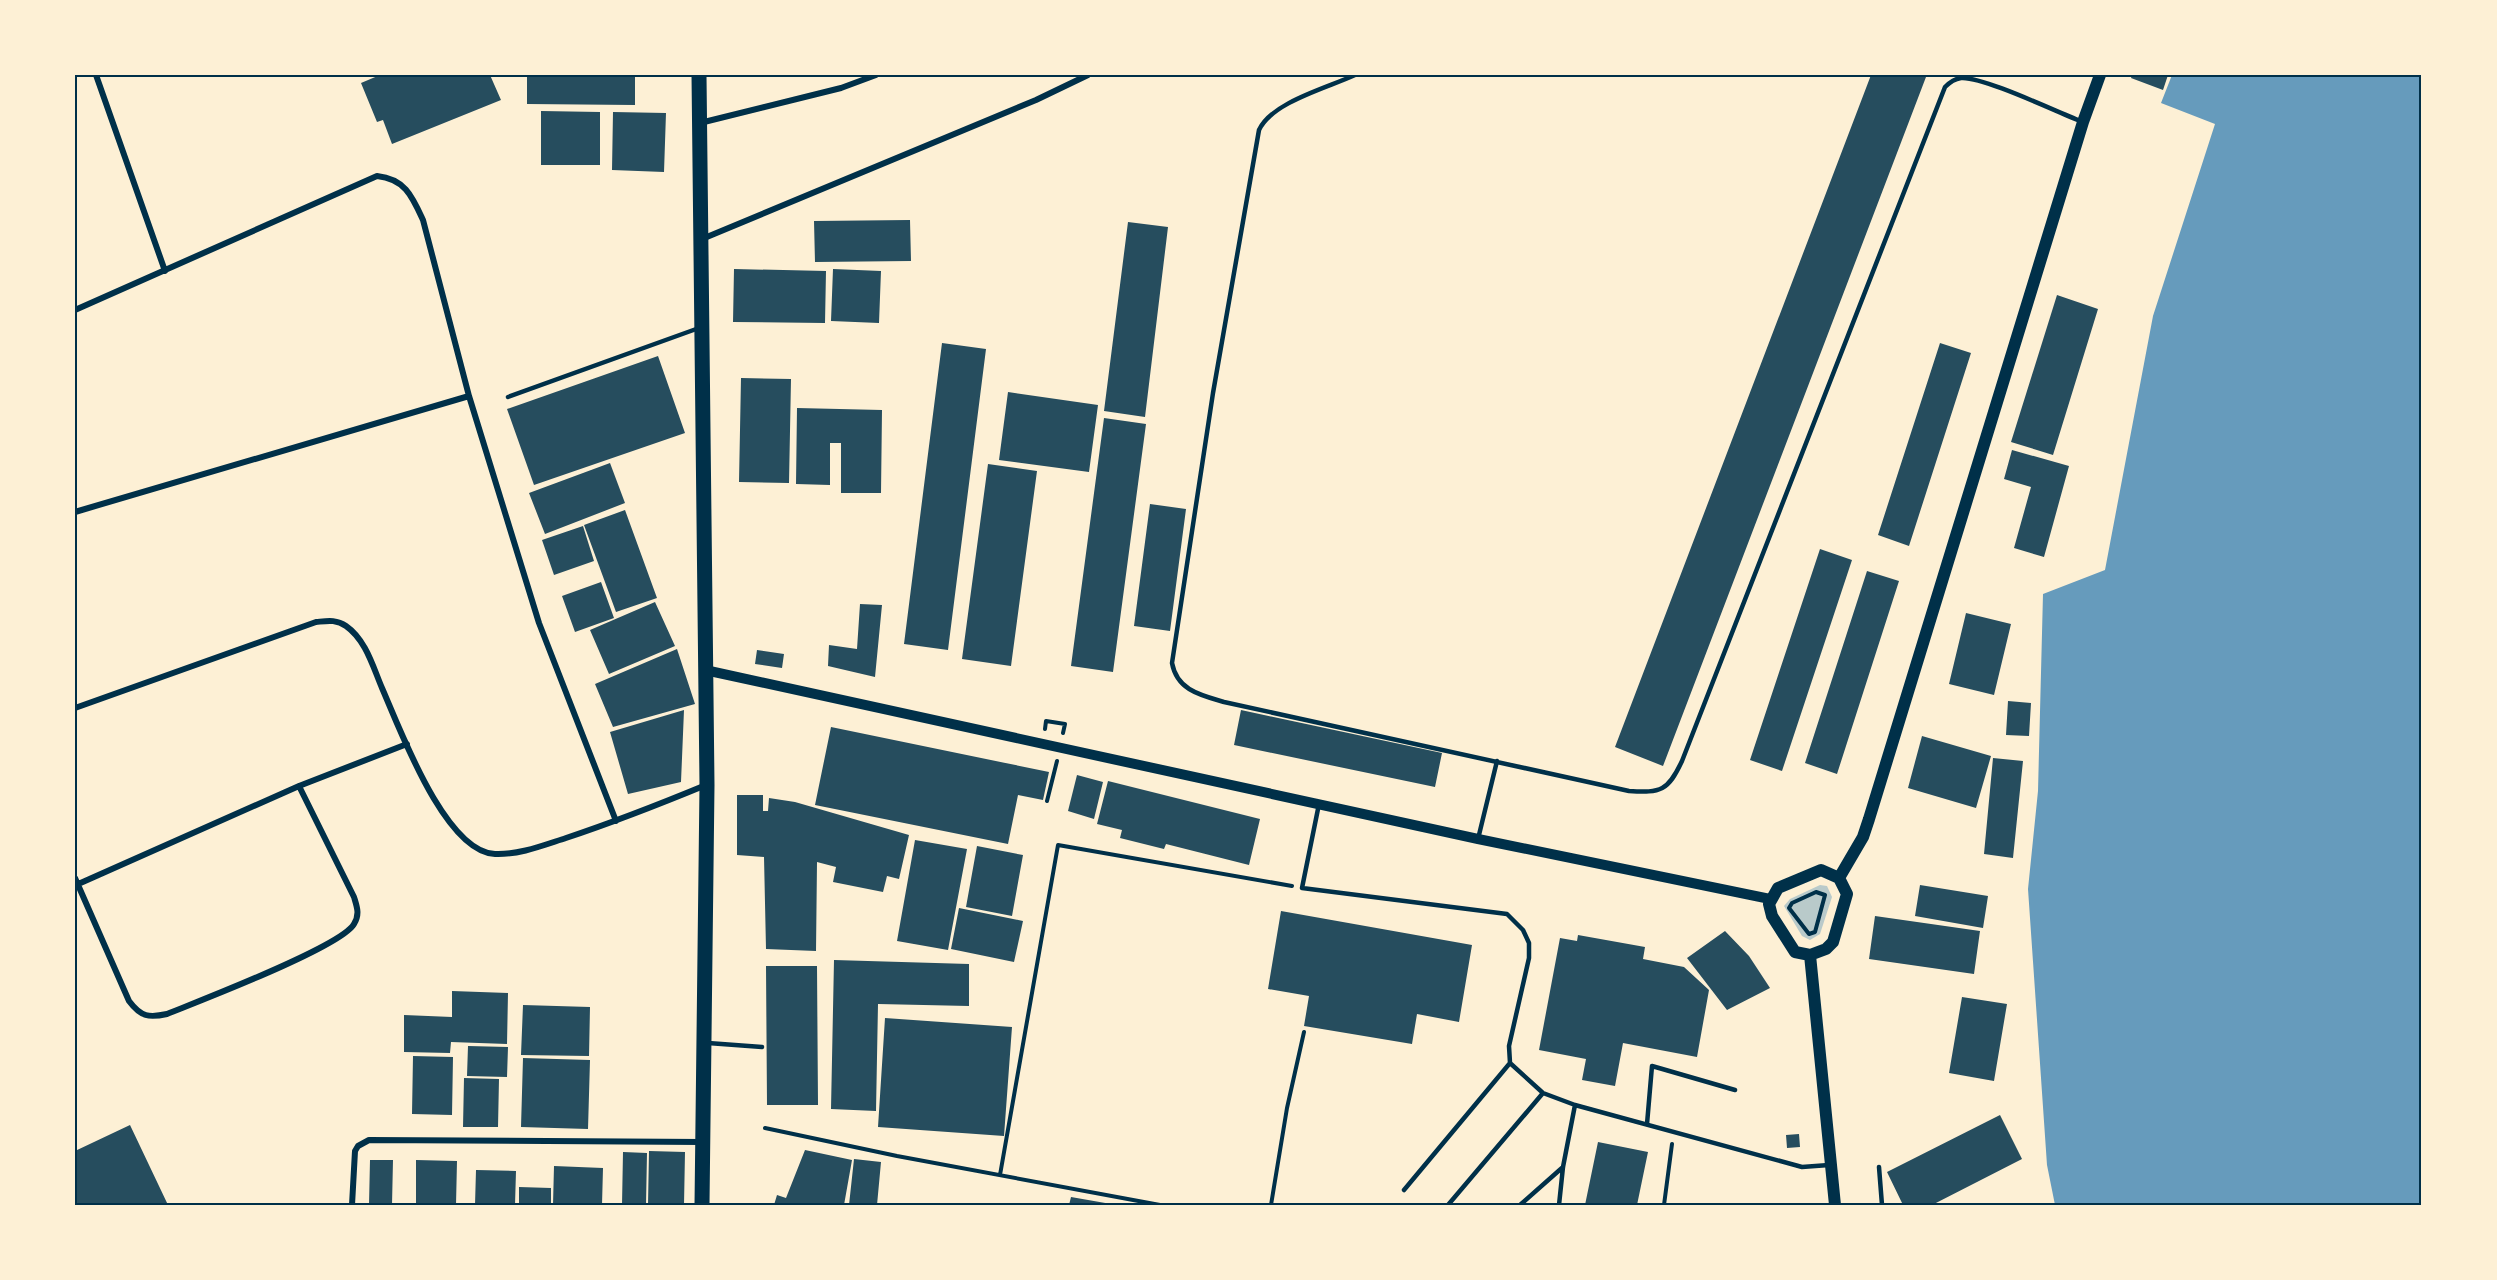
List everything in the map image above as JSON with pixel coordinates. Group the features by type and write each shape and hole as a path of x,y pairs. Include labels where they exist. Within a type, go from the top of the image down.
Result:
{"main road":[{"path":"699,75 707,785 702,1205"},
{"path":"1839,878 1863,837 1872,812 2083,122 2100,75"},
{"path":"1815,870 1826,870 1839,878 1847,894 1833,942 1822,952 1810,956 1795,952 1770,912 1770,899 1778,888 1815,870"},
{"path":"1810,956 1835,1205"}],"street":[{"path":"96,75 165,271"},
{"path":"700,123 841,88 876,75"},
{"path":"701,239 1003,114 1088,75"},
{"path":"75,310 377,176 400,182 412,195 423,219 469,396 539,623 616,821"},
{"path":"75,512 469,396"},
{"path":"75,708 316,622 335,620 346,625 364,646 406,744 445,817 458,836 484,852 496,854 530,850 616,821 707,785"},
{"path":"705,670 1478,839 1770,899"},
{"path":"299,786 354,897 358,910 356,918 345,933 320,948 167,1014 151,1018 143,1016 135,1010 123,990 76,882 299,786 406,744"},
{"path":"352,1205 355,1151 358,1146 369,1140 703,1142"}],"lane":[{"path":"1355,75 1282,106 1264,121 1259,130 1213,393 1172,663 1175,676 1184,687 1216,700 1629,791 1653,792 1666,787 1682,761 1945,87 1961,78 1980,81 2083,122"},
{"path":"508,397 701,327"},
{"path":"1478,839 1497,761"},
{"path":"1319,804 1302,888 1507,914 1514,920 1529,943 1529,958 1509,1046 1510,1062 1404,1190"},
{"path":"704,1043 762,1047"},
{"path":"1510,1062 1543,1093 1575,1105 1802,1167 1831,1165"},
{"path":"1647,1124 1652,1066 1735,1090"},
{"path":"1448,1205 1543,1093"},
{"path":"1559,1205 1563,1167 1575,1105"},
{"path":"1520,1205 1563,1167"},
{"path":"1879,1167 1882,1205"}],"path":[{"path":"1000,1175 1058,845 1302,888"},
{"path":"1816,892 1825,895 1815,932 1811,934 1805,932 1790,908 1792,903 1816,892"},
{"path":"1271,1205 1287,1108 1304,1032"},
{"path":"765,1128 1160,1205"},
{"path":"1664,1205 1674,1132"}],"shaded area":[{"path":"1820,885 1827,886 1832,897 1820,934 1810,940 1802,936 1784,906 1790,899"}],"water":[{"path":"2172,75 2422,75 2422,1205 2055,1205 2047,1165 2028,889 2038,791 2043,594 2105,570 2153,316 2215,124 2161,103"}],"building":[{"path":"380,75 490,75 501,100 392,144 383,120 377,122 361,83"},
{"path":"527,75 635,75 635,105 527,104"},
{"path":"1871,75 1926,77 1663,766 1615,747"},
{"path":"2132,75 2168,75 2163,90 2131,78"},
{"path":"541,111 600,112 600,165 541,165"},
{"path":"613,112 666,113 664,172 612,170"},
{"path":"910,220 911,261 815,262 814,221"},
{"path":"1128,222 1168,227 1145,417 1104,411"},
{"path":"734,269 826,271 825,323 733,322"},
{"path":"833,269 881,271 879,323 831,321"},
{"path":"2057,295 2098,309 2053,455 2011,442"},
{"path":"942,343 986,349 948,650 904,644"},
{"path":"1940,343 1971,353 1909,546 1878,535"},
{"path":"658,356 685,433 534,485 507,409"},
{"path":"741,378 791,379 789,483 739,482"},
{"path":"1008,392 1098,405 1089,472 999,460"},
{"path":"797,408 882,410 881,493 841,493 841,443 830,443 830,485 796,484"},
{"path":"1104,418 1146,424 1113,672 1071,666"},
{"path":"2012,450 2069,466 2044,557 2014,548 2031,487 2004,479"},
{"path":"610,463 625,503 545,534 529,493"},
{"path":"988,464 1037,471 1011,666 962,659"},
{"path":"1150,504 1186,509 1170,631 1134,626"},
{"path":"625,510 657,598 616,612 584,525"},
{"path":"583,526 594,561 554,575 542,540"},
{"path":"1820,549 1852,560 1782,771 1750,760"},
{"path":"1867,571 1899,581 1837,774 1805,763"},
{"path":"601,582 614,618 575,632 562,596"},
{"path":"655,602 675,646 609,674 590,630"},
{"path":"860,604 882,605 875,677 828,666 829,645 857,649"},
{"path":"1966,613 2011,624 1994,695 1949,684"},
{"path":"677,649 695,704 613,727 595,684"},
{"path":"757,650 784,654 782,668 755,664"},
{"path":"2008,701 2031,703 2029,736 2006,735"},
{"path":"684,710 681,782 628,794 610,732"},
{"path":"1241,710 1442,753 1435,787 1234,745"},
{"path":"831,727 1049,772 1043,800 1018,795 1008,844 815,805"},
{"path":"1922,736 1991,756 1976,808 1908,788"},
{"path":"1993,758 2023,761 2013,858 1984,854"},
{"path":"1077,775 1103,782 1094,819 1068,811"},
{"path":"1108,781 1260,819 1249,865 1166,844 1164,849 1120,838 1122,830 1097,824"},
{"path":"737,795 763,795 763,811 768,811 769,798 795,802 909,835 899,879 887,876 883,892 833,882 836,867 817,862 816,951 766,949 764,857 737,855"},
{"path":"915,840 967,849 948,950 897,941"},
{"path":"977,846 1023,855 1012,916 966,907"},
{"path":"1920,885 1988,896 1983,928 1915,916"},
{"path":"959,908 1023,921 1014,962 951,949"},
{"path":"1281,911 1472,945 1459,1022 1417,1014 1412,1044 1304,1026 1309,996 1268,989"},
{"path":"1875,916 1980,931 1974,974 1869,959"},
{"path":"1725,931 1749,956 1770,988 1727,1010 1687,958"},
{"path":"1578,935 1645,947 1643,959 1684,967 1709,990 1697,1057 1623,1043 1615,1086 1582,1080 1586,1059 1539,1050 1560,938 1577,941"},
{"path":"834,960 969,964 969,1006 878,1004 876,1111 831,1109"},
{"path":"766,966 817,966 818,1105 767,1105"},
{"path":"452,991 508,993 507,1044 451,1042 450,1053 404,1052 404,1015 452,1017"},
{"path":"1962,997 2007,1004 1994,1081 1949,1073"},
{"path":"523,1005 590,1007 589,1056 521,1055"},
{"path":"885,1018 1012,1027 1004,1136 878,1127"},
{"path":"468,1046 508,1047 507,1077 467,1076"},
{"path":"413,1056 453,1057 452,1115 412,1114"},
{"path":"523,1058 590,1060 588,1129 521,1127"},
{"path":"464,1078 499,1079 498,1127 463,1127"},
{"path":"2000,1115 2022,1159 1932,1205 1903,1205 1887,1172"},
{"path":"130,1125 168,1205 75,1205 75,1151"},
{"path":"1799,1134 1800,1147 1787,1148 1786,1135"},
{"path":"1598,1142 1648,1152 1637,1205 1585,1205"},
{"path":"805,1150 852,1160 844,1205 774,1205 777,1195 786,1198"},
{"path":"649,1151 685,1152 684,1205 648,1205"},
{"path":"623,1152 647,1153 646,1205 622,1205"},
{"path":"854,1159 881,1162 877,1205 849,1205"},
{"path":"370,1160 393,1160 392,1205 369,1205"},
{"path":"416,1160 457,1161 456,1205 416,1205"},
{"path":"554,1166 603,1168 602,1205 553,1205"},
{"path":"476,1170 516,1171 515,1205 475,1205"},
{"path":"519,1187 551,1188 551,1205 519,1205"},
{"path":"1071,1197 1111,1204 1111,1205 1069,1205"}]}
